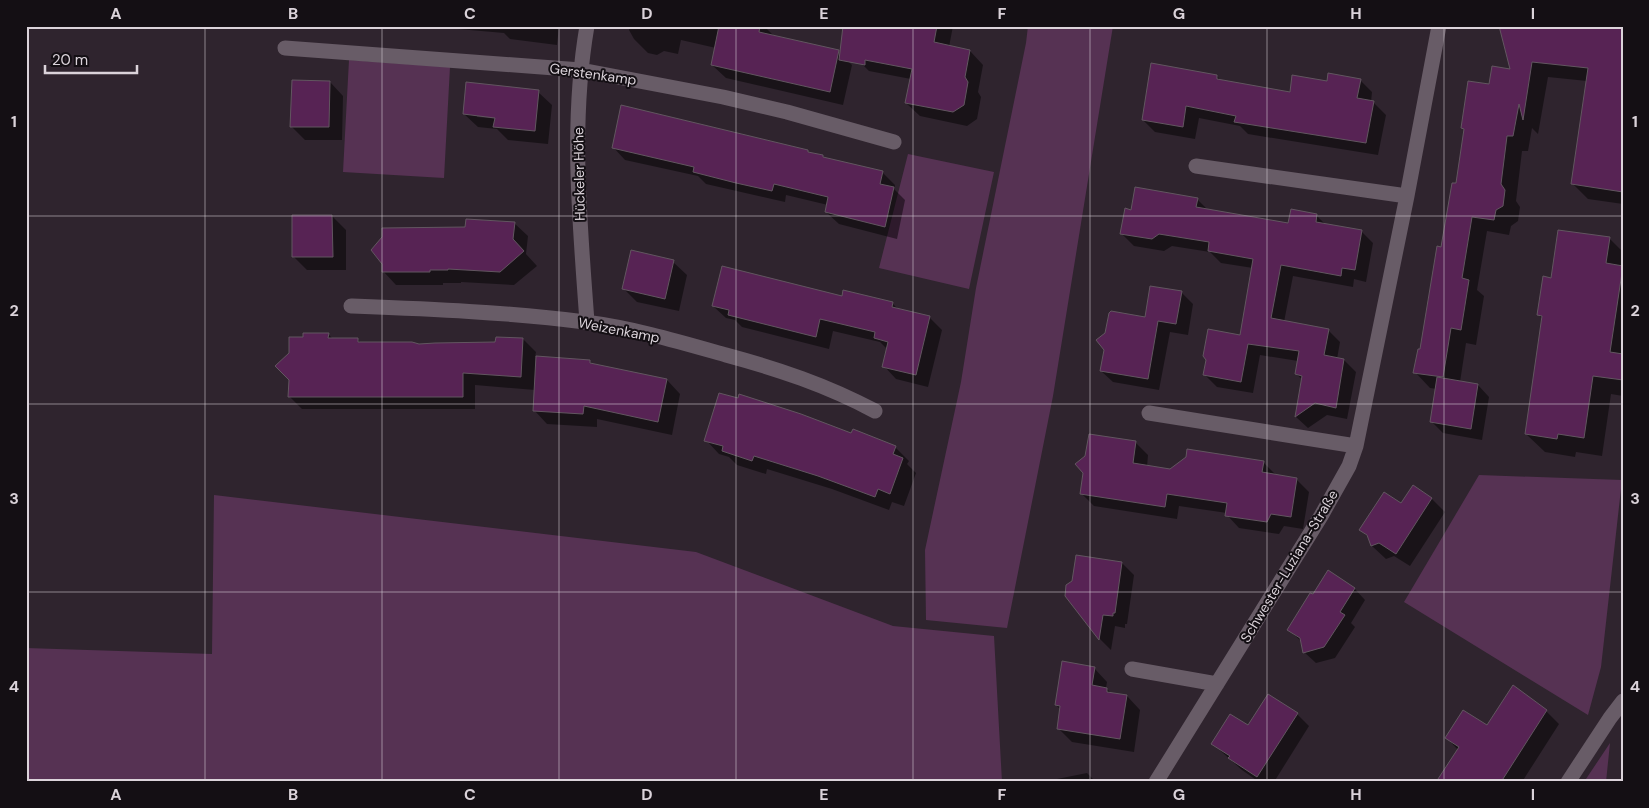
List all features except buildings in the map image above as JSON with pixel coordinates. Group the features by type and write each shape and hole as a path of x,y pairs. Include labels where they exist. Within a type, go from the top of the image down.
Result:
{"street":[{"name":"Hückeler Höhe","path":"586,322 577,168 581,70 587,26"},
{"name":"Schwester-Luziana-Straße","path":"1156,782 1321,516 1349,466 1356,446 1407,196 1439,26"},
{"name":"Gerstenkamp","path":"285,48 581,70 723,97 806,117 894,142"},
{"path":"1196,166 1407,196"},
{"name":"Weizenkamp","path":"351,306 460,310 586,322 646,334 763,365 823,385 875,410"},
{"path":"1149,413 1356,446"},
{"path":"1132,669 1217,684"},
{"path":"1568,782 1623,701"}],"shaded area":[{"path":"1028,26 1113,26 1053,396 1007,628 926,620 925,550 961,382 976,288"},
{"path":"349,60 450,67 444,178 343,172"},
{"path":"908,154 994,172 969,289 879,268"},
{"path":"1479,475 1622,480 1601,667 1588,715 1404,602"},
{"path":"214,495 696,552 893,626 994,636 1002,782 26,782 26,648 212,654"},
{"path":"1610,743 1606,782 1584,782"}]}
